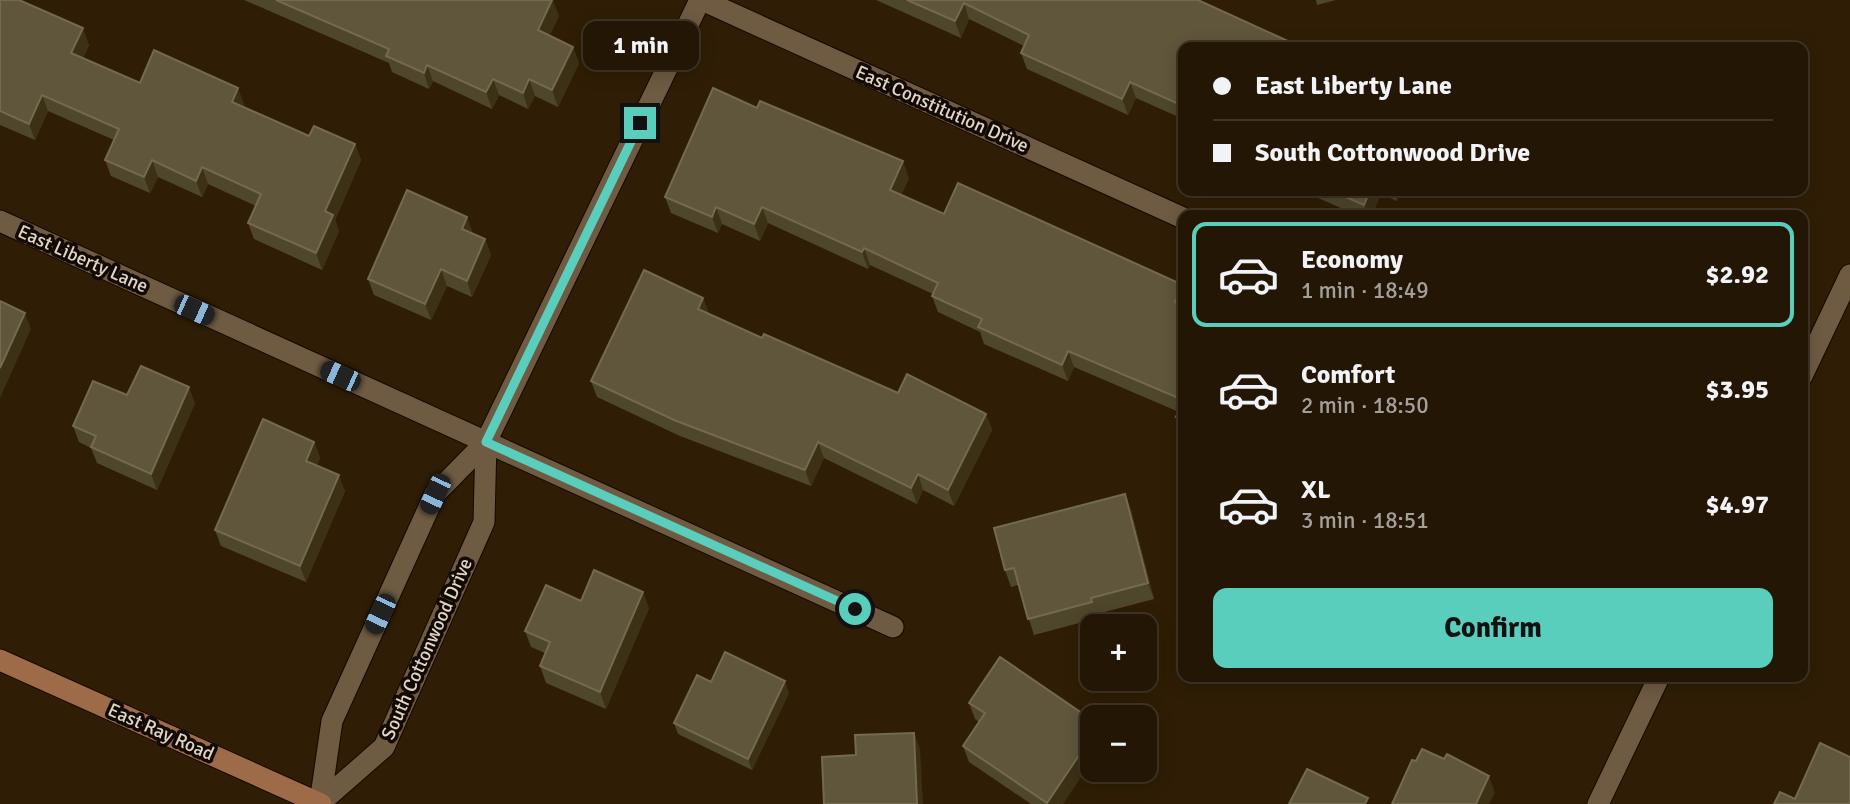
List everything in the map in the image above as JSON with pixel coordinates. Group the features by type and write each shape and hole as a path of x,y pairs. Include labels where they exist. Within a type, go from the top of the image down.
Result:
{"main road":[{"name":"East Ray Road","path":"0,660 321,804"}],"street":[{"name":"East Constitution Drive","path":"701,0 1178,216"},
{"name":"South Cottonwood Drive","path":"321,804 332,721 429,506 435,494 486,442 701,0"},
{"name":"East Liberty Lane","path":"0,221 893,627"},
{"path":"1808,363 1850,275"},
{"name":"South Cottonwood Drive","path":"321,804 384,747 484,522 486,442"},
{"path":"1598,804 1657,682"}],"building":[{"path":"0,0 19,0 83,28 71,53 140,83 154,50 238,88 232,102 309,136 314,126 355,144 325,211 333,215 316,253 248,223 261,194 202,167 196,181 152,160 144,177 105,160 119,129 42,95 29,124 0,111"},
{"path":"276,0 552,0 538,30 573,47 552,90 529,79 523,93 493,79 486,92 427,65 424,73 386,56 389,49"},
{"path":"907,0 1198,0 1290,42 1178,42 1178,104 1130,82 1122,99 1021,53 1029,35 964,3 955,21"},
{"path":"713,88 757,108 760,101 903,161 890,190 944,214 958,183 1178,283 1175,302 1178,304 1178,398 1068,351 1062,365 978,327 982,319 932,296 938,283 864,248 862,252 762,207 754,224 716,207 712,217 665,197"},
{"path":"407,190 467,217 462,229 485,239 467,281 441,269 425,304 368,279"},
{"path":"1343,196 1368,196 1364,205"},
{"path":"644,270 703,298 698,309 762,338 764,334 898,393 907,374 986,414 948,490 918,474 911,488 818,442 805,470 674,420 591,381"},
{"path":"0,301 25,313 0,368"},
{"path":"141,366 189,387 151,474 91,447 96,436 73,426 93,381 127,395"},
{"path":"263,419 314,442 306,461 339,475 300,566 215,530"},
{"path":"1125,494 1148,583 1091,598 1092,602 1028,619 1014,568 1005,570 994,528"},
{"path":"594,570 643,592 600,692 540,666 550,642 525,631 546,585 581,601"},
{"path":"725,652 785,681 748,759 674,723 697,675 711,682"},
{"path":"1000,657 1080,712 1080,754 1047,803 963,746 985,713 969,703"},
{"path":"914,733 917,804 824,804 822,757 856,755 855,735"},
{"path":"1820,743 1850,757 1850,804 1774,804 1780,792 1795,799"},
{"path":"1422,749 1444,759 1447,754 1489,776 1476,804 1392,804 1412,760 1416,761"},
{"path":"1307,769 1368,798 1365,804 1289,804"}],"route":[{"path":"640,123 486,442 855,609"}]}
